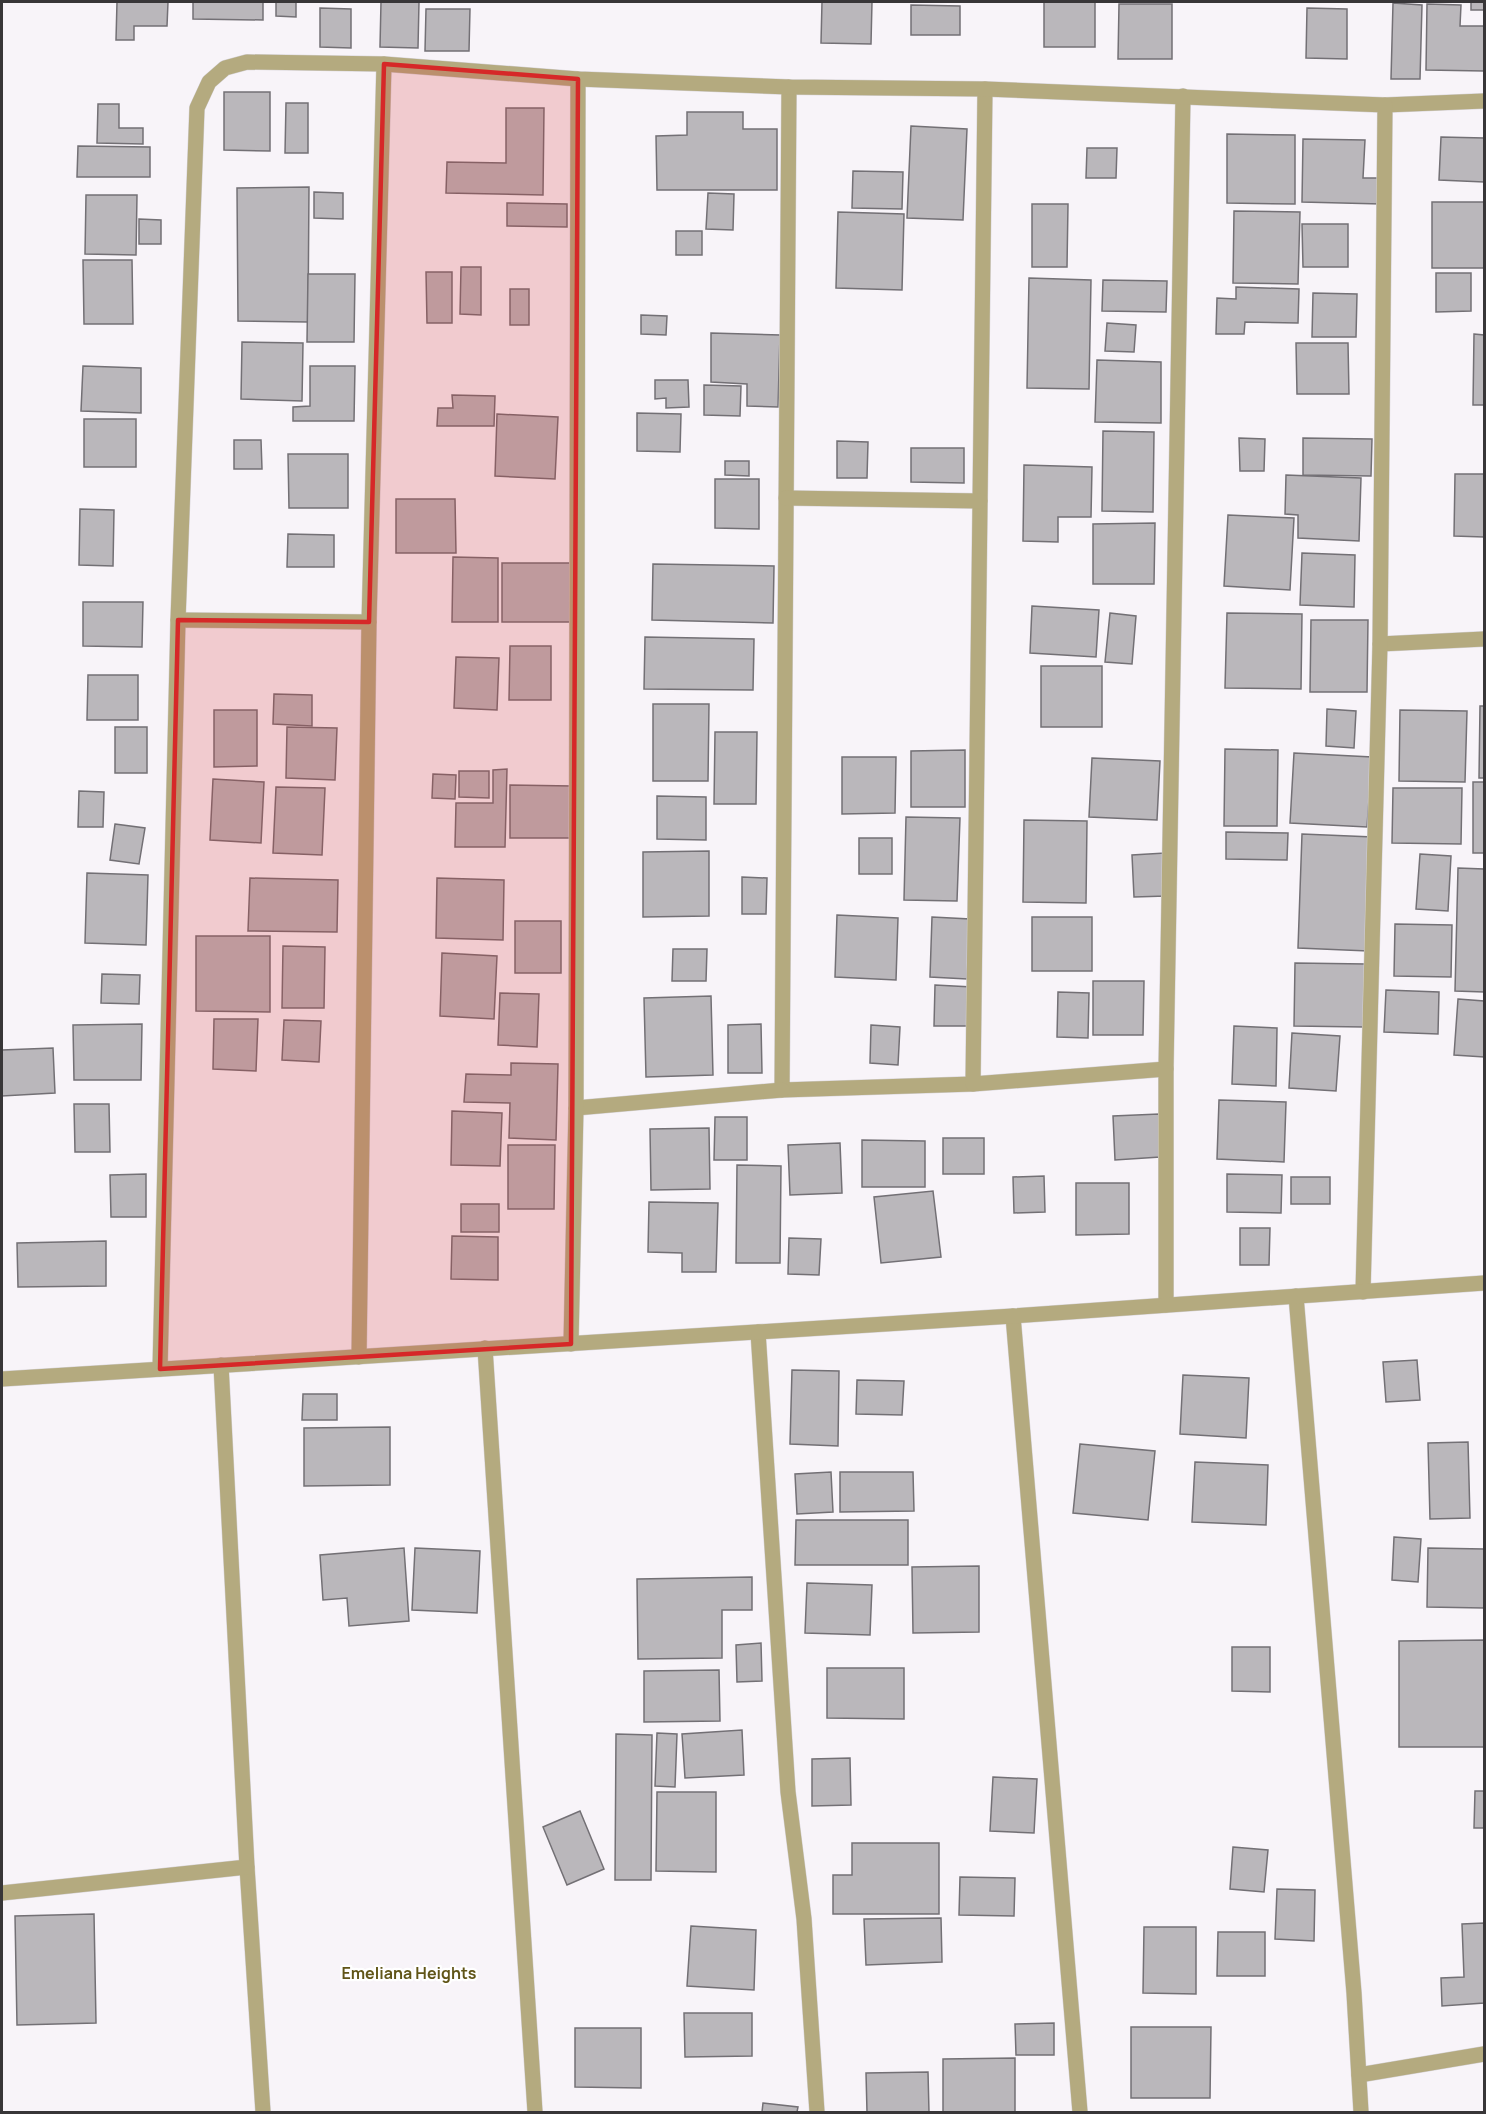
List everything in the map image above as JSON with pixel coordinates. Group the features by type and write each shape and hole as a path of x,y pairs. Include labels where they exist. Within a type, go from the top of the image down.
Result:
{"street":[{"path":"160,1369 178,620 197,108 209,82 225,68 247,62 384,64 578,79 789,87 985,89 1385,105 1485,101"},
{"path":"359,1357 369,622 384,64"},
{"path":"571,1344 576,1108 578,79"},
{"path":"782,1090 789,87"},
{"path":"973,1083 985,89"},
{"path":"1166,1305 1166,1069 1183,96"},
{"path":"1363,1292 1380,644 1385,105"},
{"path":"786,498 980,501"},
{"path":"178,620 369,622"},
{"path":"1380,644 1485,639"},
{"path":"576,1108 782,1090 973,1083 1166,1069"},
{"path":"2,1379 1013,1316 1485,1283"},
{"path":"1296,1296 1353,1981 1361,2112"},
{"path":"1013,1316 1080,2112"},
{"path":"758,1332 788,1792 804,1919 817,2112"},
{"path":"485,1348 535,2112"},
{"path":"221,1365 247,1867 263,2112"},
{"path":"2,1893 247,1867"},
{"path":"1359,2076 1485,2054"}],"highlighted area":[{"path":"384,64 578,79 571,1344 160,1369 178,620 369,622"}],"building":[{"path":"117,2 168,2 167,26 134,26 134,40 116,40"},
{"path":"193,2 263,2 263,20 193,19"},
{"path":"276,2 296,2 296,17 276,16"},
{"path":"381,2 419,2 418,48 380,47"},
{"path":"822,2 872,2 871,44 821,43"},
{"path":"1044,2 1095,2 1095,47 1044,47"},
{"path":"1471,2 1484,2 1484,10 1471,10"},
{"path":"1393,3 1422,5 1420,79 1391,79"},
{"path":"1119,4 1172,4 1172,59 1118,59"},
{"path":"1427,4 1461,5 1460,26 1484,26 1484,71 1426,70"},
{"path":"911,5 960,6 960,35 911,35"},
{"path":"320,8 351,9 351,48 320,47"},
{"path":"1307,8 1347,9 1347,59 1306,58"},
{"path":"426,9 470,9 469,51 425,51"},
{"path":"224,92 270,92 270,151 224,150"},
{"path":"286,103 308,103 308,153 285,153"},
{"path":"98,104 119,104 119,128 143,128 143,144 97,143"},
{"path":"506,108 544,108 543,195 446,193 447,162 506,163"},
{"path":"687,112 743,112 743,129 777,129 777,190 657,190 656,136 687,135"},
{"path":"911,126 967,129 963,220 907,218"},
{"path":"1227,134 1295,135 1295,204 1227,203"},
{"path":"1441,137 1484,138 1484,182 1439,180"},
{"path":"1303,139 1365,140 1363,178 1382,178 1381,204 1302,202"},
{"path":"78,146 150,147 150,177 77,177"},
{"path":"1087,148 1117,148 1116,178 1086,178"},
{"path":"853,171 903,172 902,209 852,208"},
{"path":"309,187 308,322 238,321 237,188"},
{"path":"314,192 343,193 343,219 314,218"},
{"path":"708,193 734,194 733,230 706,229"},
{"path":"86,195 137,195 136,255 85,254"},
{"path":"1432,202 1484,202 1484,268 1432,268"},
{"path":"507,203 567,204 567,227 507,226"},
{"path":"1032,204 1068,204 1067,267 1032,267"},
{"path":"1234,211 1300,212 1298,284 1233,283"},
{"path":"838,212 904,214 902,290 836,288"},
{"path":"139,219 161,220 161,244 139,244"},
{"path":"1302,224 1348,224 1348,267 1303,267"},
{"path":"676,231 702,231 702,255 676,255"},
{"path":"83,260 132,260 133,324 84,324"},
{"path":"461,267 481,267 481,315 460,314"},
{"path":"426,272 452,272 452,323 427,323"},
{"path":"1436,273 1471,273 1471,311 1436,312"},
{"path":"308,274 355,274 354,342 307,342"},
{"path":"1029,278 1091,280 1089,389 1027,388"},
{"path":"1103,280 1167,281 1166,312 1102,311"},
{"path":"1236,287 1299,289 1298,323 1245,322 1244,334 1216,334 1217,298 1236,299"},
{"path":"510,289 529,289 529,325 510,325"},
{"path":"1313,293 1357,294 1356,337 1312,337"},
{"path":"641,315 667,316 666,335 641,334"},
{"path":"1107,323 1136,325 1134,352 1105,351"},
{"path":"711,333 780,335 778,407 747,406 747,384 711,382"},
{"path":"1474,334 1484,335 1484,405 1473,405"},
{"path":"242,342 303,343 302,401 241,399"},
{"path":"1296,343 1348,343 1349,394 1297,394"},
{"path":"1097,360 1161,362 1161,423 1095,422"},
{"path":"83,366 141,368 141,413 81,411"},
{"path":"310,366 355,366 354,421 293,421 293,407 310,406"},
{"path":"655,380 688,380 689,407 666,408 666,398 655,399"},
{"path":"704,385 741,386 740,416 704,415"},
{"path":"452,395 495,396 494,426 437,426 438,408 453,408"},
{"path":"637,413 681,414 680,452 637,451"},
{"path":"497,414 558,417 555,479 495,476"},
{"path":"84,419 136,419 136,467 84,467"},
{"path":"1103,431 1154,432 1153,512 1102,511"},
{"path":"1239,438 1265,439 1264,471 1240,471"},
{"path":"1303,438 1372,439 1371,476 1303,475"},
{"path":"234,440 261,440 262,469 234,469"},
{"path":"837,441 868,442 867,478 837,478"},
{"path":"911,448 964,448 964,483 911,482"},
{"path":"288,454 348,454 348,508 289,508"},
{"path":"725,461 749,461 749,476 725,475"},
{"path":"1024,465 1092,467 1091,517 1058,517 1058,542 1023,541"},
{"path":"1455,474 1484,474 1484,537 1454,536"},
{"path":"1286,475 1361,478 1359,541 1298,538 1298,515 1285,514"},
{"path":"715,479 759,479 759,529 715,528"},
{"path":"396,499 455,499 456,553 396,553"},
{"path":"80,509 114,510 113,566 79,565"},
{"path":"1228,515 1294,518 1290,590 1224,586"},
{"path":"1155,523 1154,584 1093,584 1093,524"},
{"path":"288,534 334,535 334,567 287,567"},
{"path":"1302,553 1355,555 1354,607 1300,605"},
{"path":"453,557 498,558 498,622 452,622"},
{"path":"502,563 576,563 576,622 502,622"},
{"path":"653,564 774,566 773,623 652,620"},
{"path":"83,602 143,602 142,647 83,646"},
{"path":"1032,606 1099,610 1096,657 1030,653"},
{"path":"1110,613 1136,616 1132,664 1105,662"},
{"path":"1227,613 1302,614 1301,689 1225,688"},
{"path":"1311,620 1368,620 1367,692 1310,692"},
{"path":"645,637 754,639 753,690 644,689"},
{"path":"510,646 551,646 551,700 509,700"},
{"path":"456,657 499,658 497,710 454,708"},
{"path":"1041,666 1102,666 1102,727 1041,727"},
{"path":"88,675 138,675 138,720 87,720"},
{"path":"274,694 312,695 312,726 273,724"},
{"path":"653,704 709,704 708,781 653,781"},
{"path":"1480,706 1484,706 1484,778 1479,778"},
{"path":"1327,709 1356,711 1354,748 1326,746"},
{"path":"214,710 257,710 257,766 214,767"},
{"path":"1400,710 1467,711 1465,782 1399,781"},
{"path":"115,727 147,727 147,773 115,773"},
{"path":"287,727 337,728 335,780 286,778"},
{"path":"715,732 757,732 756,804 714,804"},
{"path":"1225,749 1278,750 1277,826 1224,826"},
{"path":"965,750 965,807 911,807 911,751"},
{"path":"1294,753 1372,757 1367,827 1290,823"},
{"path":"842,757 896,757 895,813 842,814"},
{"path":"1092,758 1160,761 1157,820 1089,817"},
{"path":"507,769 505,847 455,847 456,803 493,803 493,770"},
{"path":"459,771 489,771 489,798 459,797"},
{"path":"433,774 456,775 455,799 432,798"},
{"path":"213,779 264,782 261,843 210,840"},
{"path":"1473,782 1484,782 1484,853 1473,853"},
{"path":"510,785 572,786 571,838 510,838"},
{"path":"276,787 325,788 322,855 273,853"},
{"path":"1393,788 1462,788 1461,844 1392,843"},
{"path":"79,791 104,792 103,827 78,827"},
{"path":"657,796 706,797 706,840 657,839"},
{"path":"906,817 960,818 957,901 904,900"},
{"path":"1024,820 1087,821 1086,903 1023,902"},
{"path":"115,824 145,828 139,864 110,860"},
{"path":"1226,832 1288,833 1287,860 1226,859"},
{"path":"1302,834 1373,837 1368,951 1298,948"},
{"path":"859,838 892,838 892,874 859,874"},
{"path":"709,851 709,916 643,917 643,852"},
{"path":"1165,853 1166,896 1134,897 1132,855"},
{"path":"1420,854 1451,856 1448,911 1416,909"},
{"path":"1458,868 1484,869 1484,992 1455,991"},
{"path":"87,873 148,875 146,945 85,943"},
{"path":"742,877 767,878 766,914 742,914"},
{"path":"250,878 338,880 337,932 248,931"},
{"path":"437,878 504,880 503,940 436,938"},
{"path":"837,915 898,918 896,980 835,977"},
{"path":"932,917 970,919 967,979 930,977"},
{"path":"1032,917 1092,917 1092,971 1032,971"},
{"path":"515,921 561,921 561,973 515,973"},
{"path":"1395,924 1452,925 1451,977 1394,976"},
{"path":"196,936 270,936 270,1012 196,1011"},
{"path":"283,946 325,947 324,1008 282,1008"},
{"path":"673,949 707,949 706,981 672,981"},
{"path":"442,953 497,956 494,1019 440,1016"},
{"path":"1295,963 1366,964 1364,1027 1294,1026"},
{"path":"102,974 140,975 139,1004 101,1003"},
{"path":"1093,981 1144,981 1143,1035 1093,1035"},
{"path":"935,985 972,987 970,1026 934,1026"},
{"path":"1386,990 1439,992 1438,1034 1384,1032"},
{"path":"1058,992 1089,993 1088,1038 1057,1037"},
{"path":"500,993 539,994 537,1047 498,1045"},
{"path":"711,996 713,1075 646,1077 644,998"},
{"path":"1458,999 1484,1001 1484,1057 1454,1055"},
{"path":"214,1019 258,1019 256,1071 213,1069"},
{"path":"284,1020 321,1021 319,1062 282,1060"},
{"path":"142,1024 141,1080 74,1080 73,1025"},
{"path":"761,1024 762,1073 728,1073 728,1025"},
{"path":"871,1025 900,1027 898,1065 870,1063"},
{"path":"1234,1026 1277,1028 1276,1086 1232,1084"},
{"path":"1292,1033 1340,1036 1336,1091 1289,1088"},
{"path":"53,1048 55,1093 2,1096 2,1050"},
{"path":"511,1063 558,1064 556,1140 509,1138 510,1103 464,1102 466,1074 511,1075"},
{"path":"1219,1100 1286,1102 1284,1162 1217,1159"},
{"path":"74,1104 109,1104 110,1152 75,1152"},
{"path":"452,1111 502,1113 500,1166 451,1165"},
{"path":"1159,1114 1160,1157 1115,1160 1113,1116"},
{"path":"715,1117 747,1117 747,1160 714,1160"},
{"path":"709,1128 710,1189 651,1190 650,1129"},
{"path":"943,1138 984,1138 984,1174 943,1174"},
{"path":"862,1140 925,1141 925,1187 862,1187"},
{"path":"840,1143 842,1193 790,1195 788,1145"},
{"path":"508,1145 555,1145 554,1209 508,1209"},
{"path":"737,1165 781,1166 780,1263 736,1263"},
{"path":"146,1174 146,1217 111,1217 110,1175"},
{"path":"1227,1174 1282,1175 1281,1213 1227,1212"},
{"path":"1044,1176 1045,1212 1014,1213 1013,1177"},
{"path":"1291,1177 1330,1177 1330,1204 1291,1204"},
{"path":"1076,1183 1129,1183 1129,1234 1076,1235"},
{"path":"933,1191 941,1257 881,1263 874,1197"},
{"path":"649,1202 718,1203 716,1272 682,1272 682,1253 648,1252"},
{"path":"461,1204 499,1204 499,1232 461,1232"},
{"path":"1240,1228 1270,1228 1269,1265 1240,1265"},
{"path":"452,1236 498,1237 498,1280 451,1279"},
{"path":"789,1238 821,1239 819,1275 788,1274"},
{"path":"106,1241 106,1286 18,1287 17,1243"},
{"path":"1417,1360 1420,1400 1386,1402 1383,1362"},
{"path":"792,1370 839,1371 838,1446 790,1444"},
{"path":"1183,1375 1249,1378 1246,1438 1180,1434"},
{"path":"857,1380 904,1381 902,1415 856,1414"},
{"path":"303,1394 337,1394 337,1420 302,1420"},
{"path":"390,1427 390,1485 304,1486 304,1428"},
{"path":"1468,1442 1470,1518 1430,1519 1428,1443"},
{"path":"1080,1444 1155,1451 1148,1520 1073,1513"},
{"path":"1195,1462 1268,1465 1266,1525 1192,1522"},
{"path":"831,1472 833,1512 797,1514 795,1474"},
{"path":"840,1472 913,1472 914,1511 840,1512"},
{"path":"796,1520 908,1520 908,1565 795,1565"},
{"path":"1394,1537 1421,1539 1418,1582 1392,1580"},
{"path":"404,1548 409,1621 349,1626 347,1598 323,1600 320,1555"},
{"path":"415,1548 480,1551 477,1613 412,1610"},
{"path":"1428,1548 1484,1549 1484,1608 1427,1607"},
{"path":"979,1566 979,1632 913,1633 912,1567"},
{"path":"752,1577 752,1610 722,1610 722,1658 638,1659 637,1579"},
{"path":"807,1583 872,1585 870,1635 805,1633"},
{"path":"1484,1640 1484,1747 1399,1747 1399,1641"},
{"path":"761,1643 762,1681 737,1682 736,1645"},
{"path":"1232,1647 1270,1647 1270,1692 1232,1691"},
{"path":"827,1668 904,1668 904,1719 827,1718"},
{"path":"719,1670 720,1721 644,1722 644,1671"},
{"path":"742,1730 744,1775 685,1778 682,1734"},
{"path":"657,1733 677,1734 675,1787 655,1786"},
{"path":"616,1734 652,1735 651,1880 615,1880"},
{"path":"850,1758 851,1805 812,1806 812,1759"},
{"path":"993,1777 1037,1779 1034,1833 990,1831"},
{"path":"1475,1791 1484,1791 1484,1828 1474,1828"},
{"path":"657,1792 716,1792 716,1872 656,1871"},
{"path":"580,1811 604,1869 567,1885 543,1827"},
{"path":"852,1843 939,1843 939,1914 833,1914 833,1875 852,1875"},
{"path":"1233,1847 1268,1850 1264,1892 1230,1889"},
{"path":"960,1877 1015,1878 1014,1916 959,1915"},
{"path":"1277,1889 1315,1890 1314,1941 1275,1939"},
{"path":"94,1914 96,2023 17,2025 15,1916"},
{"path":"941,1918 942,1962 866,1965 864,1919"},
{"path":"1484,1923 1484,2003 1442,2006 1441,1978 1464,1977 1462,1924"},
{"path":"691,1926 756,1930 754,1990 687,1986"},
{"path":"1144,1927 1196,1927 1196,1994 1143,1993"},
{"path":"1218,1932 1265,1932 1265,1976 1217,1976"},
{"path":"684,2013 752,2013 752,2056 685,2057"},
{"path":"1054,2023 1054,2055 1016,2055 1015,2024"},
{"path":"1131,2027 1211,2027 1210,2098 1131,2098"},
{"path":"575,2028 641,2028 641,2088 575,2087"},
{"path":"1015,2058 1015,2112 943,2112 943,2059"},
{"path":"928,2072 929,2112 867,2112 866,2073"},
{"path":"763,2103 798,2107 797,2112 762,2112"}],"district":[{"name":"Emeliana Heights","path":"409,1973"}]}
